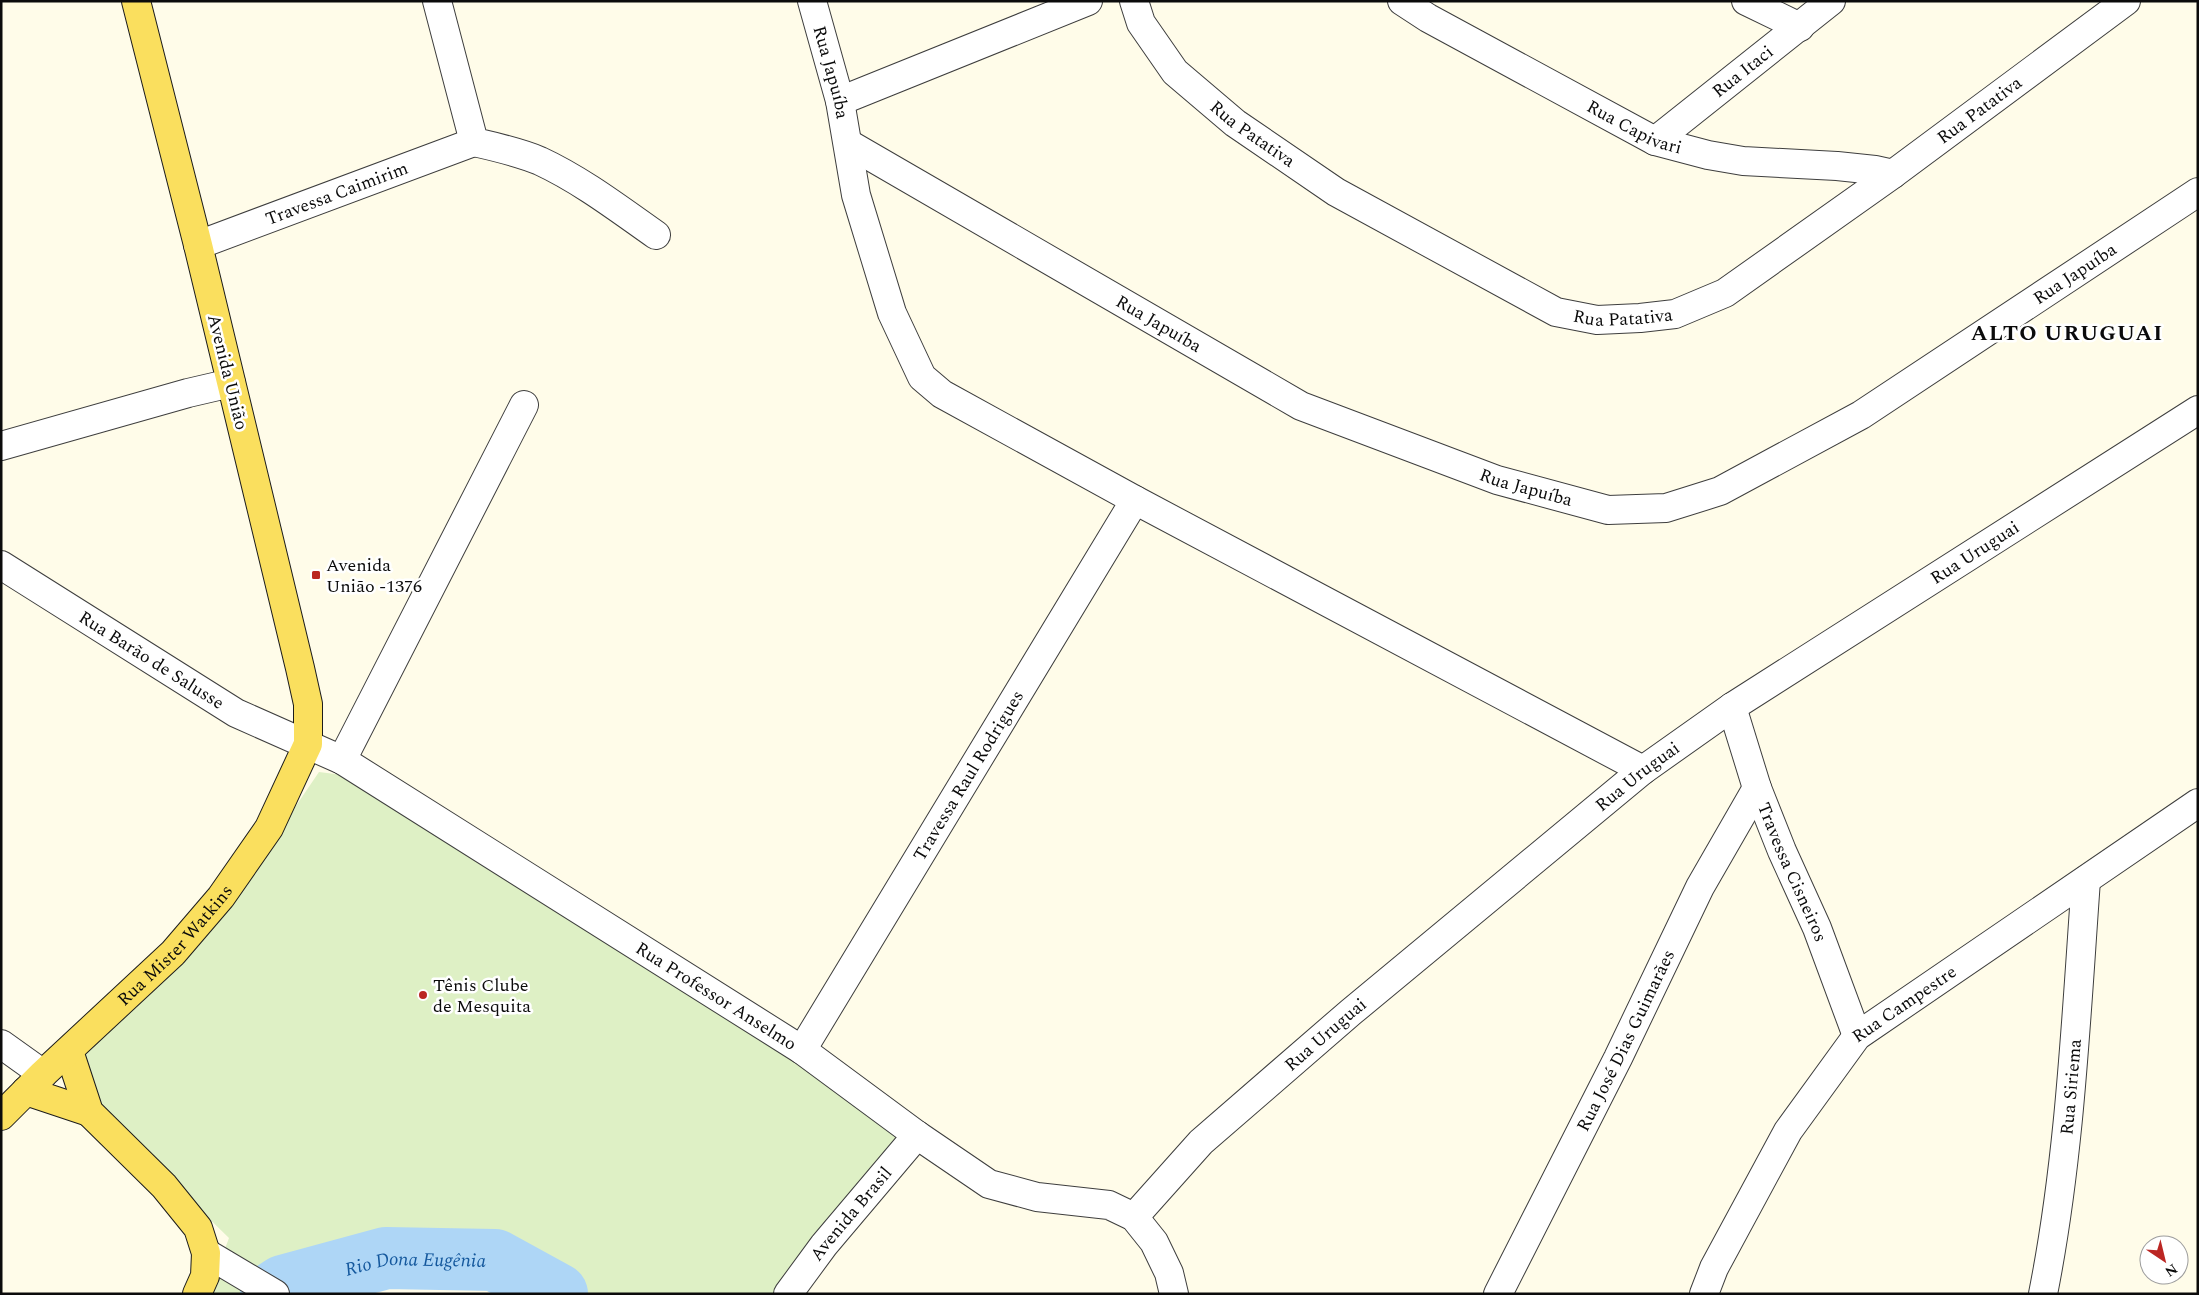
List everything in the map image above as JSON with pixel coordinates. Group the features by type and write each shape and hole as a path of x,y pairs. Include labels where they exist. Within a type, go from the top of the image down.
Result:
{"main road":[{"name":"Avenida União","path":"136,1 198,245 308,704 308,744"},
{"name":"Rua Mister Watkins","path":"1,1116 173,953 221,897 269,828 308,744"},
{"path":"69,1050 89,1112"},
{"path":"34,1083 89,1112 164,1186 198,1228 206,1253 204,1276 197,1294"}],"street":[{"path":"436,1 474,142 508,150 540,161 589,190 656,235"},
{"name":"Rua Japuíba","path":"812,1 840,101 849,144 856,195 892,313 922,377 942,394 1135,500 1644,770"},
{"path":"840,101 1088,1"},
{"name":"Rua Patativa","path":"1134,1 1141,23 1176,72 1235,123 1336,192 1556,312 1597,320 1675,314 1725,293 1893,174 2126,1"},
{"name":"Rua Capivari","path":"1402,1 1428,18 1655,141 1744,162 1837,166 1893,174"},
{"path":"1746,1 1800,27"},
{"name":"Rua Itaci","path":"1655,141 1831,1"},
{"name":"Travessa Caimirim","path":"198,245 474,142"},
{"name":"Rua Japuíba","path":"849,144 1301,406 1497,480 1608,510 1666,508 1720,491 1853,419 2198,192"},
{"path":"1,446 188,393 231,384"},
{"path":"342,760 524,405"},
{"name":"Rua Uruguai","path":"1134,1217 1201,1142 1351,1012 1644,770 1732,707 2198,410"},
{"name":"Travessa Raul Rodrigues","path":"802,1050 1135,500"},
{"name":"Rua Barão de Salusse","path":"1,565 236,713 308,744"},
{"name":"Travessa Cisneiros","path":"1732,707 1757,788 1816,928 1857,1036"},
{"name":"Rua Professor Anselmo","path":"308,744 342,760 802,1050 917,1135 989,1184 1037,1197 1109,1205 1134,1217"},
{"name":"Rua José Dias Guimarães","path":"1498,1294 1618,1058 1700,887 1757,788"},
{"name":"Rua Campestre","path":"1704,1294 1714,1268 1788,1131 1857,1036 2198,803"},
{"name":"Rua Siriema","path":"2043,1294 2050,1255 2071,1093 2086,880"},
{"path":"1,1044 34,1083"},
{"name":"Avenida Brasil","path":"788,1294 824,1245 917,1135"},
{"path":"1134,1217 1154,1242 1169,1273 1174,1294"},
{"path":"206,1253 265,1288"}],"green space":[{"name":"Tênis Clube de Mesquita","path":"319,772 367,778 903,1129 801,1261 778,1294 557,1294 495,1260 386,1258 283,1286 271,1294 208,1294 229,1238 62,1075 270,844"}],"waterway":[{"name":"Rio Dona Eugênia","path":"271,1294 283,1286 386,1258 495,1260 557,1294"}],"place":[{"name":"Avenida União -1376","path":"316,575"},
{"name":"Tênis Clube de Mesquita","path":"423,995"}],"district":[{"name":"ALTO URUGUAI","path":"2067,332"}]}
